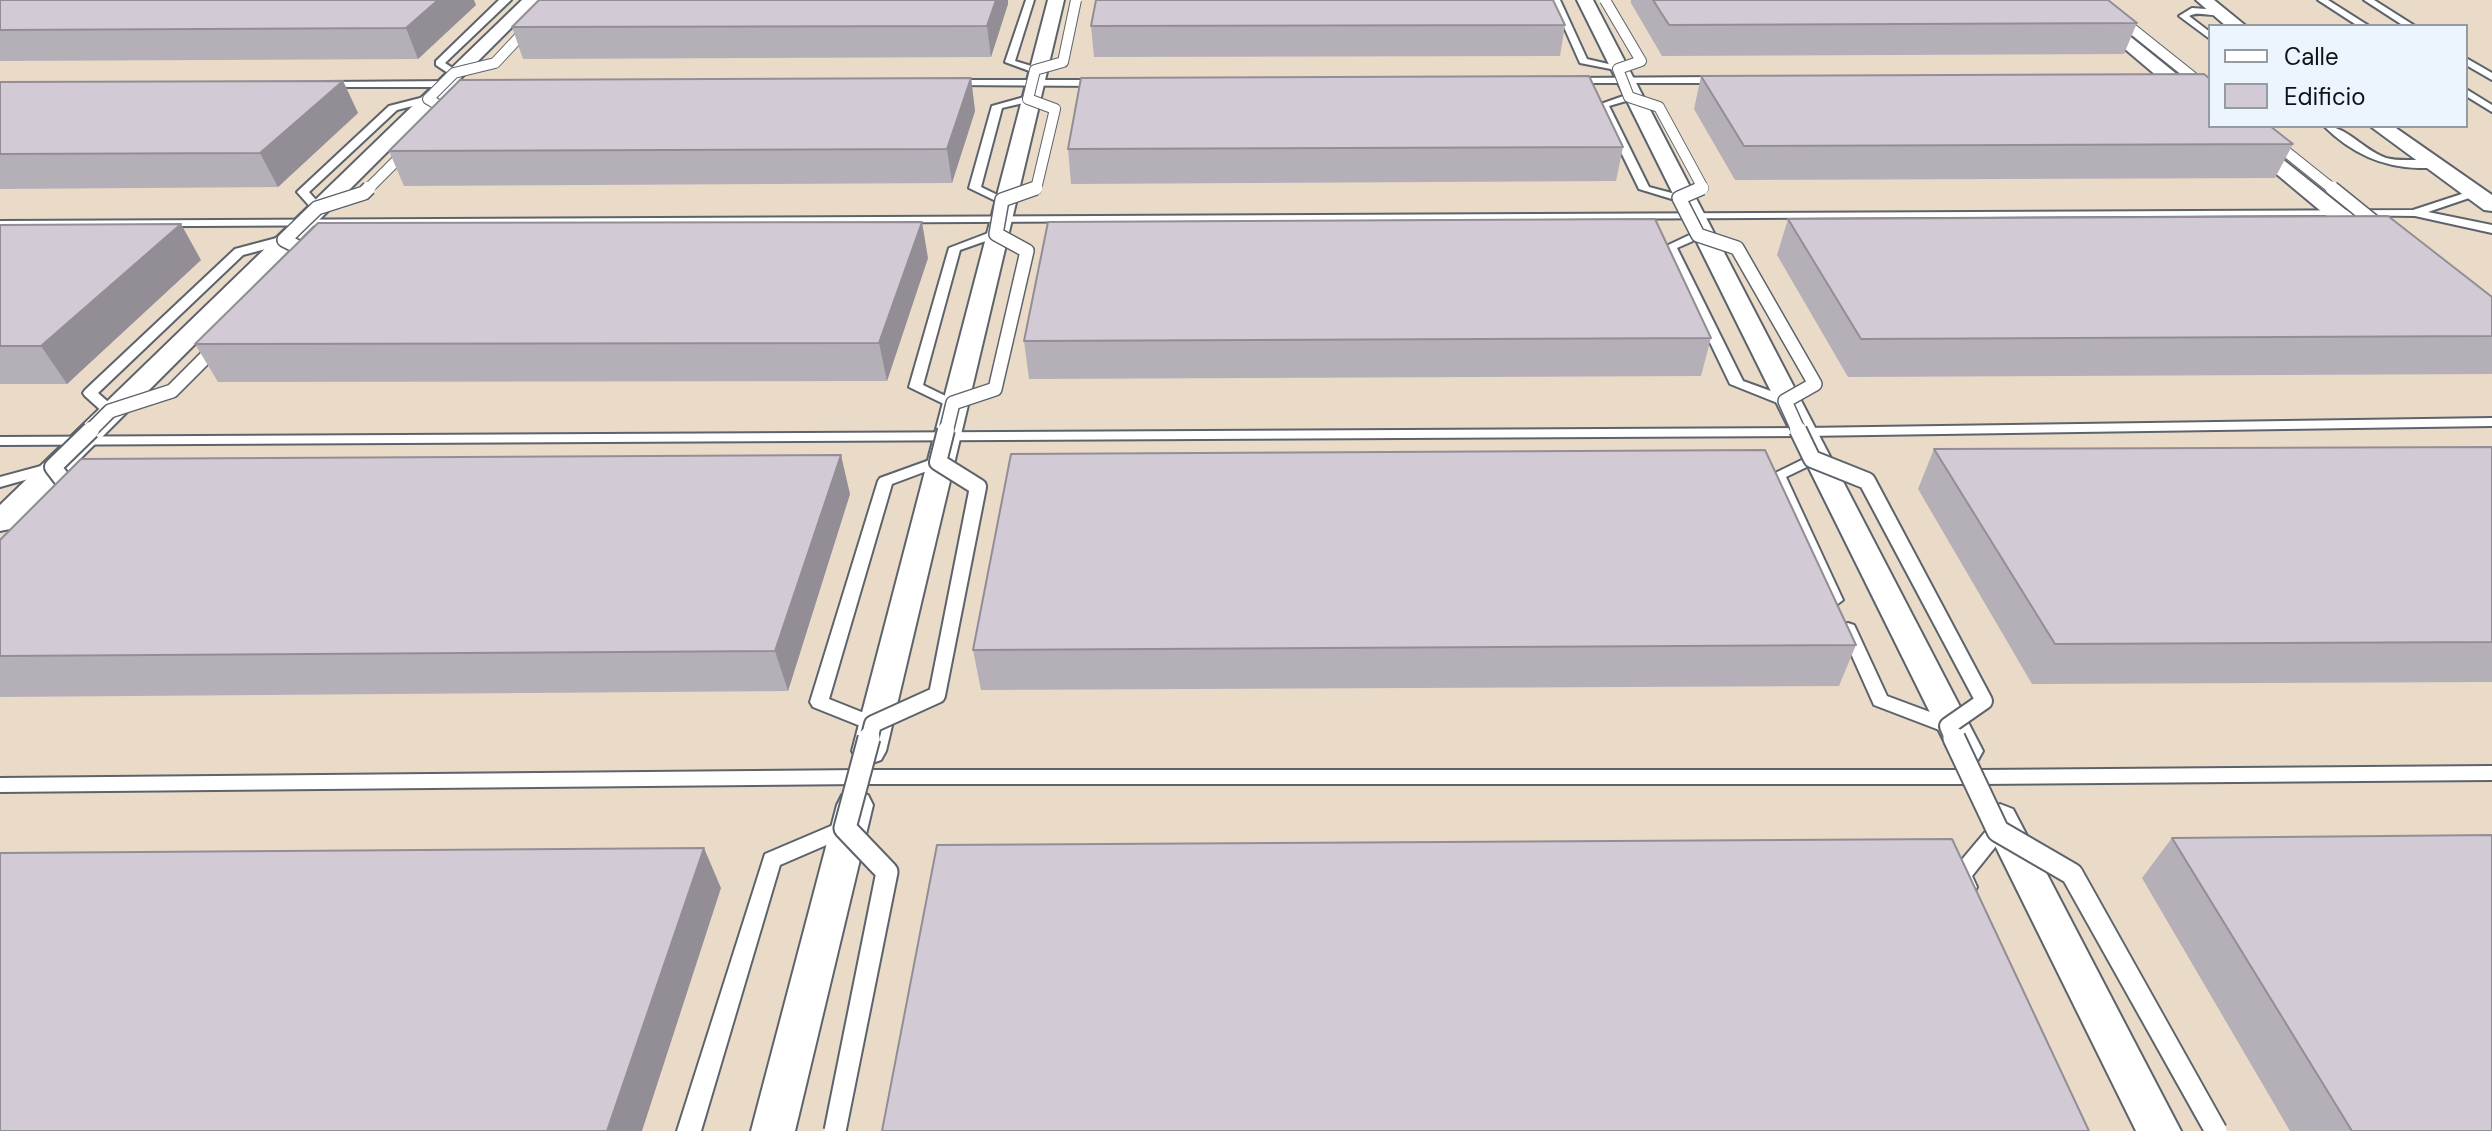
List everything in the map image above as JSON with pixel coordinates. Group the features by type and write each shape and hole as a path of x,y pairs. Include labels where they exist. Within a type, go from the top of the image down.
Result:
{"street":[{"path":"0,522 531,0"},
{"path":"773,1131 1056,0"},
{"path":"1585,0 1691,216 2159,1131"},
{"path":"2075,0 2161,78 2208,110"},
{"path":"2204,0 2234,24"},
{"path":"2231,128 2336,212 2396,251"},
{"path":"2383,128 2492,205"}],"lane":[{"path":"436,121 447,110 447,85 439,63 507,0"},
{"path":"318,85 447,85 495,63 552,2 548,0"},
{"path":"1030,0 1027,1 1010,62 1033,84"},
{"path":"1033,84 1063,62 1076,0"},
{"path":"1556,0 1583,61 1624,82"},
{"path":"1605,0 1641,61 1624,82"},
{"path":"2096,0 2208,89"},
{"path":"2322,0 2361,24"},
{"path":"2368,0 2407,24"},
{"path":"2208,35 2183,16 2192,11 2220,13"},
{"path":"2468,62 2492,77"},
{"path":"2161,78 2208,77"},
{"path":"1562,81 1738,80"},
{"path":"940,83 1116,83"},
{"path":"2468,93 2492,109"},
{"path":"2256,128 2396,251"},
{"path":"2332,128 2377,162 2404,166 2437,165"},
{"path":"110,411 90,393 239,252 284,240 311,215 364,193 416,141"},
{"path":"2415,213 2474,193"},
{"path":"0,224 311,215 1691,216 2336,212 2415,213 2492,229"},
{"path":"1691,216 1670,247 1737,384 1785,401 1808,446 1867,481 1984,701 1948,726"},
{"path":"1691,216 1737,248 1815,384 1785,401"},
{"path":"1000,217 1027,251 995,389 953,403 916,387 955,248 1000,217"},
{"path":"284,240 310,253 299,264"},
{"path":"0,482 53,467 110,411 172,391 225,338"},
{"path":"943,449 978,487 937,695 873,724 819,702 885,481 943,449 953,403"},
{"path":"0,441 943,449 1808,446 2492,422"},
{"path":"1808,446 1778,475 1880,700 1948,726 1998,831 2072,874 2216,1131"},
{"path":"53,467 72,492 62,502"},
{"path":"845,828 873,724"},
{"path":"0,785 862,777 1979,777 2492,773"},
{"path":"689,1131 772,860 845,828"},
{"path":"835,1131 887,872 845,828"},
{"path":"1975,904 1961,875 1998,831"}],"shaded area":[{"path":"0,0 2492,0 2492,1131 0,1131"}],"building":[{"path":"0,0 438,0 406,28 0,30"},
{"path":"539,0 996,0 987,26 512,27"},
{"path":"1096,0 1553,0 1565,25 1091,26"},
{"path":"1653,0 2108,0 2137,23 1669,25"},
{"path":"2204,74 2208,77 2208,128 2273,128 2293,144 1744,146 1701,76"},
{"path":"1589,76 1623,147 1068,149 1081,78"},
{"path":"971,78 947,149 389,151 460,80"},
{"path":"343,81 260,153 0,154 0,82"},
{"path":"2388,216 2492,297 2492,336 1861,339 1788,219"},
{"path":"1655,219 1711,338 1024,341 1048,222"},
{"path":"922,222 879,343 195,344 318,223"},
{"path":"181,224 41,346 0,346 0,225"},
{"path":"2492,447 2492,642 2055,644 1934,449"},
{"path":"1765,450 1856,645 973,650 1011,454"},
{"path":"841,455 775,651 0,656 0,540 81,459"},
{"path":"2492,835 2492,1131 2352,1131 2172,838"},
{"path":"1952,839 2089,1131 882,1131 937,845"},
{"path":"704,848 607,1131 0,1131 0,853"}]}
